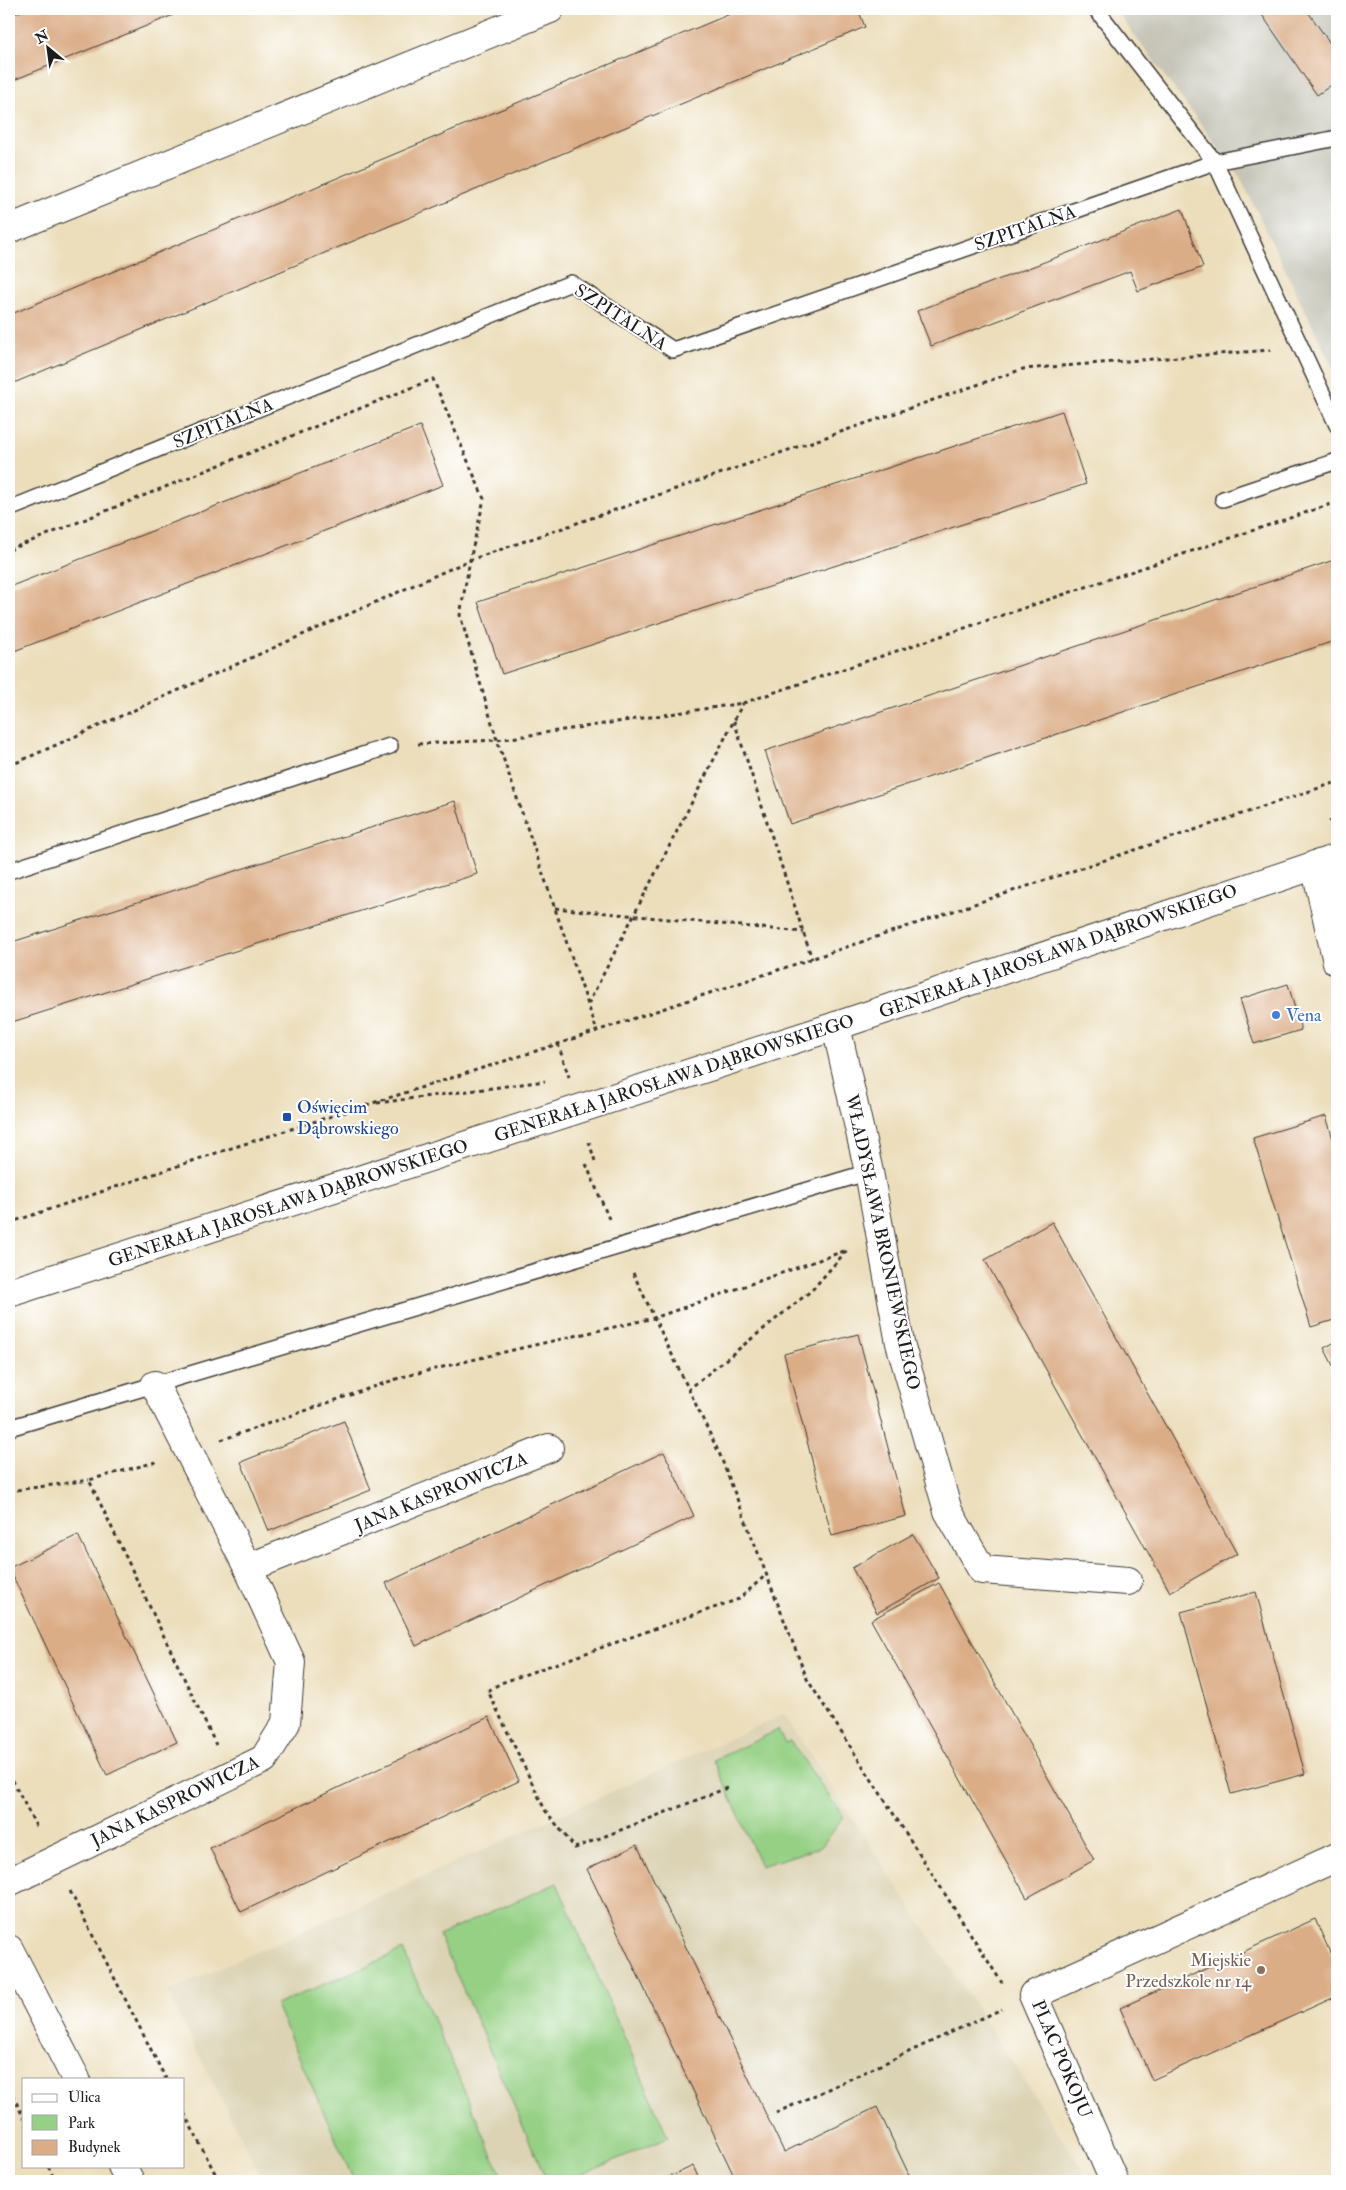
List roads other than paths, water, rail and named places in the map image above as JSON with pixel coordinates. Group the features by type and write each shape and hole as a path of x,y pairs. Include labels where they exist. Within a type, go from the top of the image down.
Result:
{"street":[{"path":"9,229 550,9"},
{"path":"1326,861 1337,962"},
{"name":"GENERAŁA JAROSŁAWA DĄBROWSKIEGO","path":"9,1293 836,1026 1326,861"},
{"name":"WŁADYSŁAWA BRONIEWSKIEGO","path":"836,1026 869,1172 900,1343 948,1511 982,1570 1128,1581"},
{"name":"JANA KASPROWICZA","path":"9,1882 264,1758 286,1722 291,1662 248,1568 155,1385"},
{"name":"JANA KASPROWICZA","path":"248,1568 549,1448"},
{"name":"PLAC POKOJU","path":"1114,2181 1024,1999 1337,1857"},
{"path":"9,1949 75,2078"},
{"path":"123,2168 130,2181"}],"lane":[{"path":"1096,9 1215,162 1337,425"},
{"path":"1215,162 1337,138"},
{"name":"SZPITALNA","path":"9,509 571,283 673,350 1215,162"},
{"path":"1223,499 1337,460"},
{"path":"9,871 390,746"},
{"path":"9,1428 621,1248 869,1172"}],"place":[{"name":"Vena","path":"1276,1015"},
{"name":"Oświęcim Dąbrowskiego","path":"287,1117"},
{"name":"Miejskie Przedszkole nr 14","path":"1261,1970"}]}
